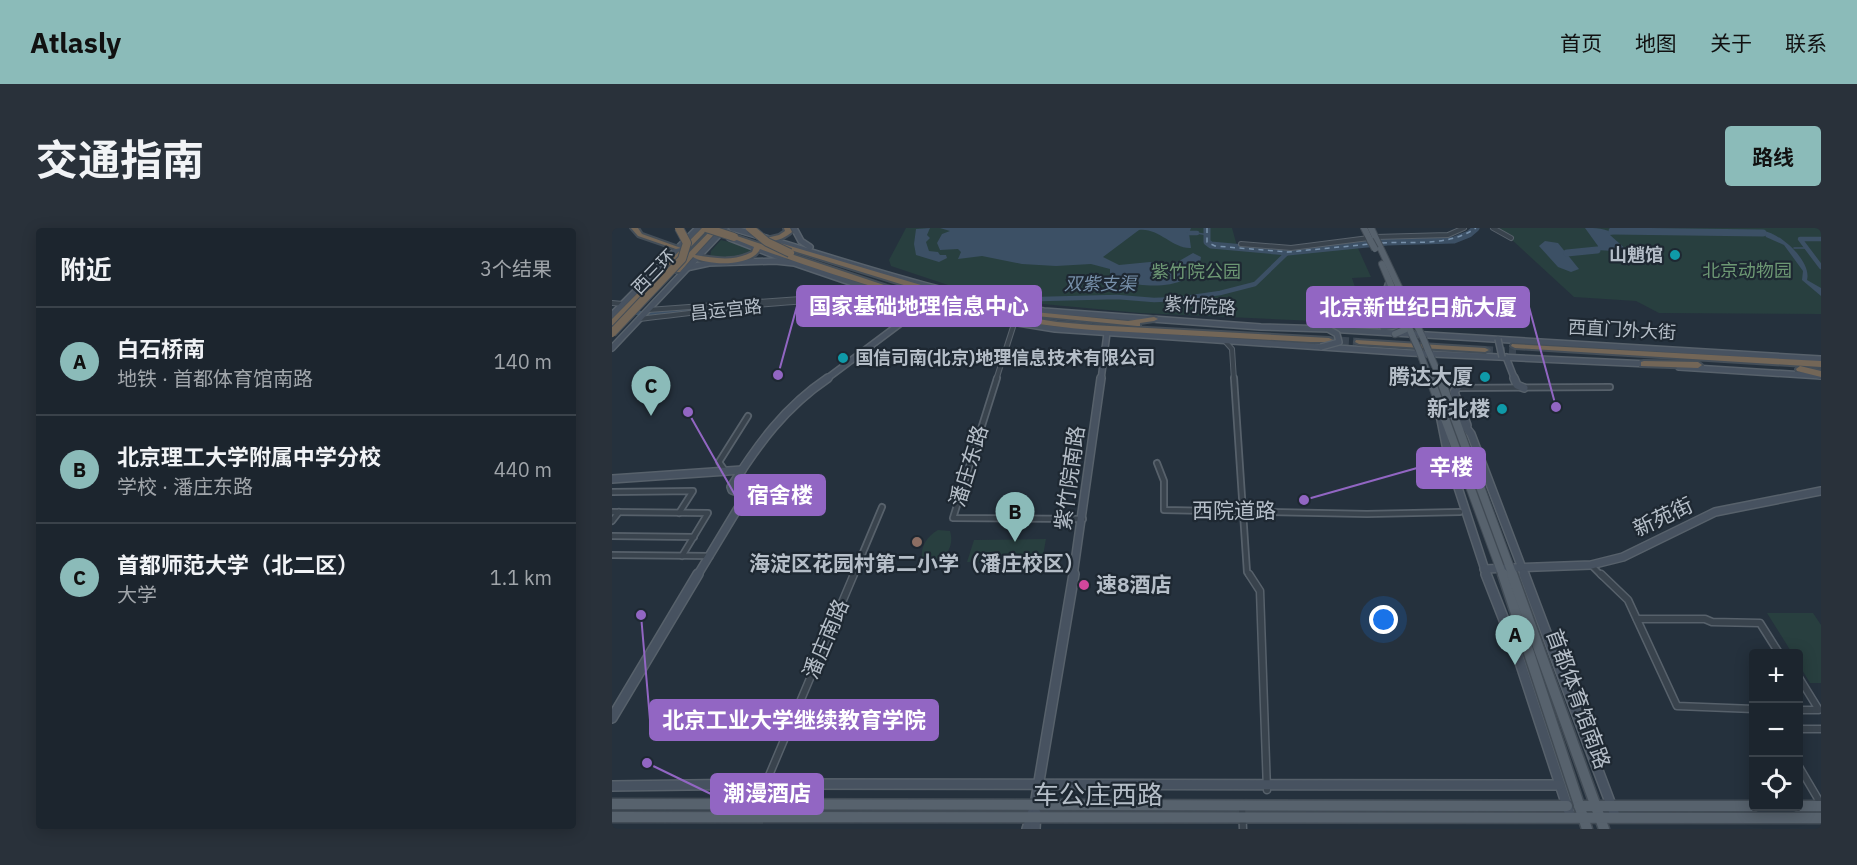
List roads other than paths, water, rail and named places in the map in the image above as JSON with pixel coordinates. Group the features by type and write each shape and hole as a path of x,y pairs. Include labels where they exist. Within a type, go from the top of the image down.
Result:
{"highway":[{"path":"634,228 640,235 678,248"},
{"path":"643,228 648,234 675,242 684,242"},
{"path":"612,331 682,259 687,243 676,228"},
{"name":"紫竹院路","path":"706,228 742,233"},
{"name":"西三环","path":"612,323 614,315 706,228"},
{"name":"紫竹院路","path":"721,228 742,233 758,245 851,277 1039,322 1111,332 1329,335"},
{"name":"西三环","path":"612,337 644,309 721,228"},
{"path":"696,257 706,260 738,260 751,256 758,245 786,235 789,232 787,228"},
{"path":"742,233 791,252 974,307"},
{"name":"紫竹院路","path":"758,245 862,269 974,307 1121,323 1329,335"},
{"path":"837,257 862,269"},
{"path":"813,269 851,277"},
{"path":"1121,323 1154,319"},
{"path":"1039,322 1083,332"},
{"path":"1111,332 1161,336"},
{"path":"1358,340 1485,347"},
{"name":"西直门外大街","path":"1516,349 1800,369 1821,374"},
{"path":"1648,349 1710,362"},
{"path":"1644,364 1710,362"},
{"name":"西直门外大街","path":"1710,362 1821,364"}],"main road":[{"path":"1364,228 1378,249"},
{"path":"1371,228 1373,239"},
{"name":"首都体育馆南路","path":"1378,249 1390,279 1391,290 1437,404 1511,568 1580,806 1580,822"},
{"name":"首都体育馆南路","path":"1378,249 1429,352 1454,412 1602,824"},
{"path":"1395,334 1406,329 1403,318"},
{"name":"车公庄西路","path":"612,804 1035,805 1242,818 1602,824 1616,818"},
{"path":"1803,806 1821,805"},
{"name":"车公庄西路","path":"612,817 1032,823 1567,806"},
{"path":"1580,806 1749,806"},
{"path":"1616,818 1821,818"}],"street":[{"path":"612,303 626,305 698,228"},
{"name":"紫竹院路","path":"698,228 770,239 939,289 1010,306 1261,327 1329,335 1395,334 1414,344"},
{"path":"644,309 686,268 721,228"},
{"path":"732,228 742,233"},
{"path":"794,228 801,241 813,250"},
{"path":"1241,244 1291,248 1373,239 1448,236 1464,228"},
{"path":"1493,228 1511,238"},
{"name":"紫竹院路","path":"758,245 794,263 873,290 935,306 1014,324 1083,332 1111,332"},
{"path":"686,268 709,263 775,261 794,263"},
{"path":"1261,327 1270,322 1398,327 1400,322 1386,291 1390,279"},
{"path":"873,290 834,305 824,320 902,321"},
{"path":"644,309 681,309 828,295 896,296"},
{"name":"昌运宫路","path":"635,318 849,300 896,303 920,310"},
{"path":"612,717 746,495 732,490 731,487 791,407 902,321 920,310 935,306"},
{"path":"612,348 635,318"},
{"name":"潘庄东路","path":"1014,324 953,518 1083,519"},
{"name":"紫竹院南路","path":"1032,823 1083,519 1111,332"},
{"path":"1321,347 1339,342 1337,334 1329,335"},
{"name":"紫竹院路","path":"1161,336 1321,347 1414,344"},
{"name":"西直门外大街","path":"1821,359 1498,339 1422,337 1414,344 1429,352 1644,364 1755,374 1821,374"},
{"path":"1498,339 1517,385 1524,388"},
{"path":"1224,340 1232,349 1241,491 1245,510 1247,572 1260,591 1267,788"},
{"path":"1471,434 1454,392 1457,388 1610,387"},
{"name":"首都体育馆南路","path":"1437,404 1449,460 1484,569 1517,653 1567,806 1580,822"},
{"name":"首都体育馆南路","path":"1454,412 1471,434 1511,568 1616,818"},
{"path":"726,472 719,462 748,416"},
{"name":"西院道路","path":"1157,463 1164,481 1164,510 1367,514 1460,512"},
{"path":"612,479 742,470"},
{"path":"612,492 693,491 679,513"},
{"name":"新苑街","path":"1484,569 1591,565 1623,557 1715,512 1821,491"},
{"name":"潘庄南路","path":"757,804 882,507"},
{"path":"612,521 615,512 708,513 682,556"},
{"path":"612,536 694,537"},
{"path":"612,555 710,556"},
{"path":"1591,565 1628,600 1677,706 1749,709"},
{"path":"1637,619 1706,619 1712,622 1760,623 1776,649"},
{"path":"1803,684 1820,712"},
{"path":"1803,710 1820,712"},
{"path":"1803,729 1821,729"},
{"path":"1803,774 1821,805"},
{"path":"612,786 765,784 1267,788 1560,785"},
{"path":"1567,806 1580,806"}],"water":[{"path":"930,228 927,235 930,238 926,242 929,251 946,255 947,258 939,262 916,255 914,244 916,229"},
{"path":"940,228 1191,228 1189,233 1191,248 1178,245 1153,232 1139,230 1103,257 1119,265 1150,262 1174,264 1193,253 1201,257 1198,268 1182,281 1159,285 1135,284 1117,281 1110,273 1110,269 1091,264 1056,266 1022,264 982,256 958,259 961,252 958,249 940,250 937,243 942,234 950,231"},
{"path":"1585,228 1611,232 1614,234 1610,235 1629,252 1597,250 1598,246"},
{"path":"1763,231 1778,237 1794,250 1805,265 1807,280 1821,288 1821,296 1802,280 1803,271 1784,245 1766,237"},
{"path":"1545,241 1558,243 1579,269 1571,272 1558,267 1539,246"}],"waterway":[{"path":"1207,228 1207,242 1211,245 1288,252 1387,242 1454,240 1469,234 1476,228"},
{"path":"1612,231 1763,233"},
{"path":"1189,233 1197,233"},
{"path":"1197,233 1208,235"},
{"path":"1821,239 1800,239 1821,267"},
{"path":"1794,248 1807,248"},
{"path":"1567,253 1597,250"},
{"name":"双紫支渠","path":"970,292 983,289 1041,299 1117,297 1154,300 1179,299 1220,293 1255,284 1288,252"},
{"name":"双紫支渠","path":"866,298 894,300"},
{"name":"双紫支渠","path":"630,312 647,314 707,309"}],"tunnel":[{"path":"1329,340 1359,342"},
{"path":"1485,350 1516,352"}],"place":[{"name":"山魈馆","path":"1675,255"},
{"name":"国信司南(北京)地理信息技术有限公司","path":"843,358"},
{"name":"国家基础地理信息中心","path":"778,375"},
{"name":"腾达大厦","path":"1485,377"},
{"name":"北京新世纪日航大厦","path":"1556,407"},
{"name":"新北楼","path":"1502,409"},
{"name":"宿舍楼","path":"688,412"},
{"name":"首都师范大学（北二区）","path":"651,416"},
{"name":"辛楼","path":"1304,500"},
{"name":"海淀区花园村第二小学（潘庄校区）","path":"917,542"},
{"name":"北京理工大学附属中学分校","path":"1015,542"},
{"name":"速8酒店","path":"1084,585"},
{"name":"北京工业大学继续教育学院","path":"641,615"},
{"name":"白石桥南","path":"1515,665"},
{"name":"潮漫酒店","path":"647,763"}],"park label":[{"name":"北京动物园","path":"1747,271"},
{"name":"紫竹院公园","path":"1196,272"}]}
